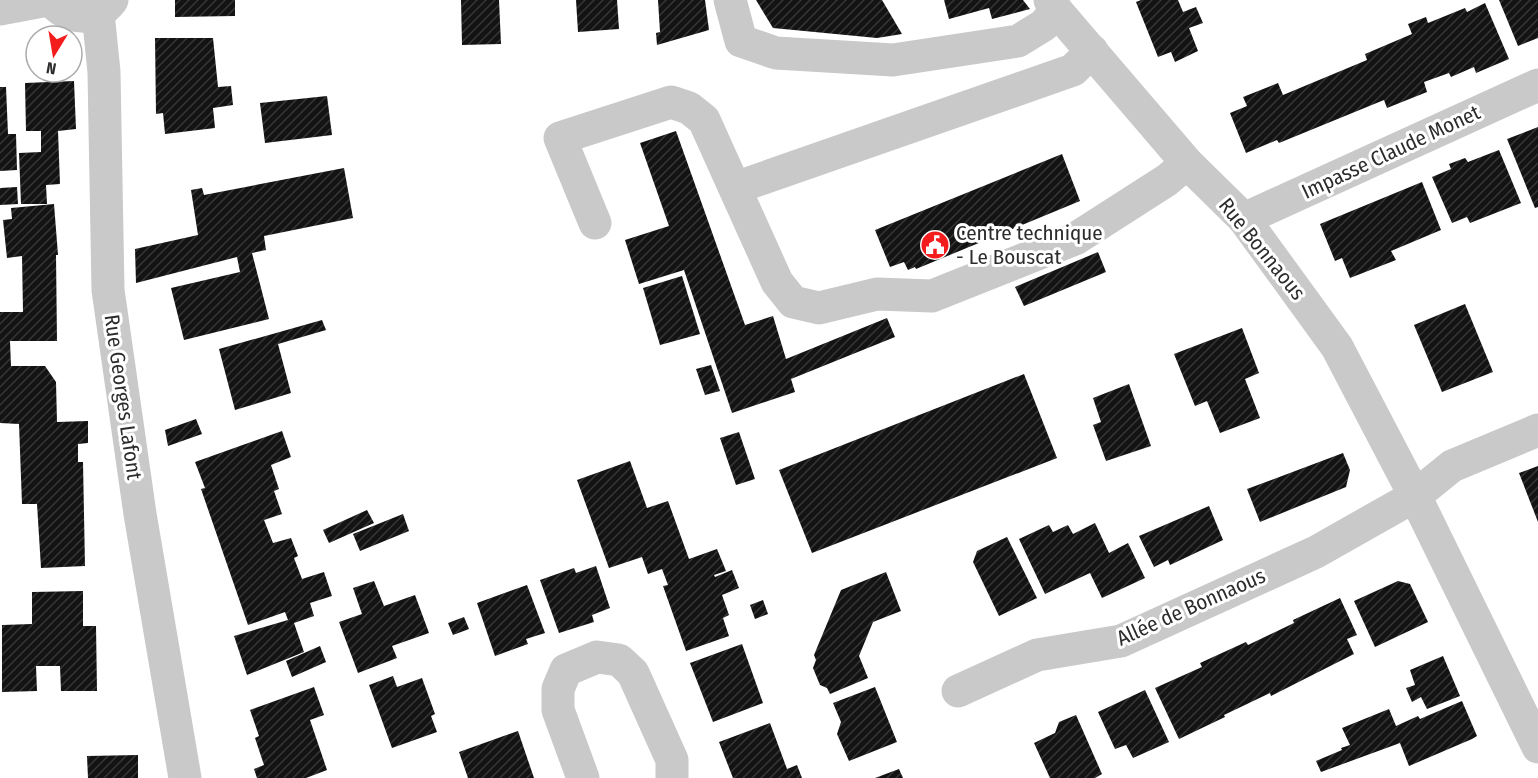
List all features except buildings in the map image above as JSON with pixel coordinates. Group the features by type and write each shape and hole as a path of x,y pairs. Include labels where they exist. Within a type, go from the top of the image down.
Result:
{"street":[{"path":"0,9 50,0 57,8 77,17 88,17 105,6"},
{"path":"730,0 741,41 776,53 893,60 1018,41 1044,25 1053,5"},
{"name":"Rue Bonnaous","path":"1053,5 1187,164 1244,219 1337,347 1415,496 1538,747"},
{"name":"Rue Georges Lafont","path":"105,6 108,290 140,514 185,778"},
{"path":"735,188 1073,70 1092,51"},
{"name":"Impasse Claude Monet","path":"1244,219 1538,85"},
{"path":"596,223 560,138 671,102 688,108 704,120 777,282 793,303 819,308 877,294 932,296 1075,239 1167,180 1187,164"},
{"path":"1415,496 1452,466 1538,430"},
{"name":"Allée de Bonnaous","path":"958,691 1037,655 1121,641 1316,552 1415,496"},
{"path":"583,778 558,710 558,689 566,670 597,657 619,660 633,673 672,760 672,778"}],"place":[{"name":"Centre technique - Le Bouscat","path":"935,245"}]}
